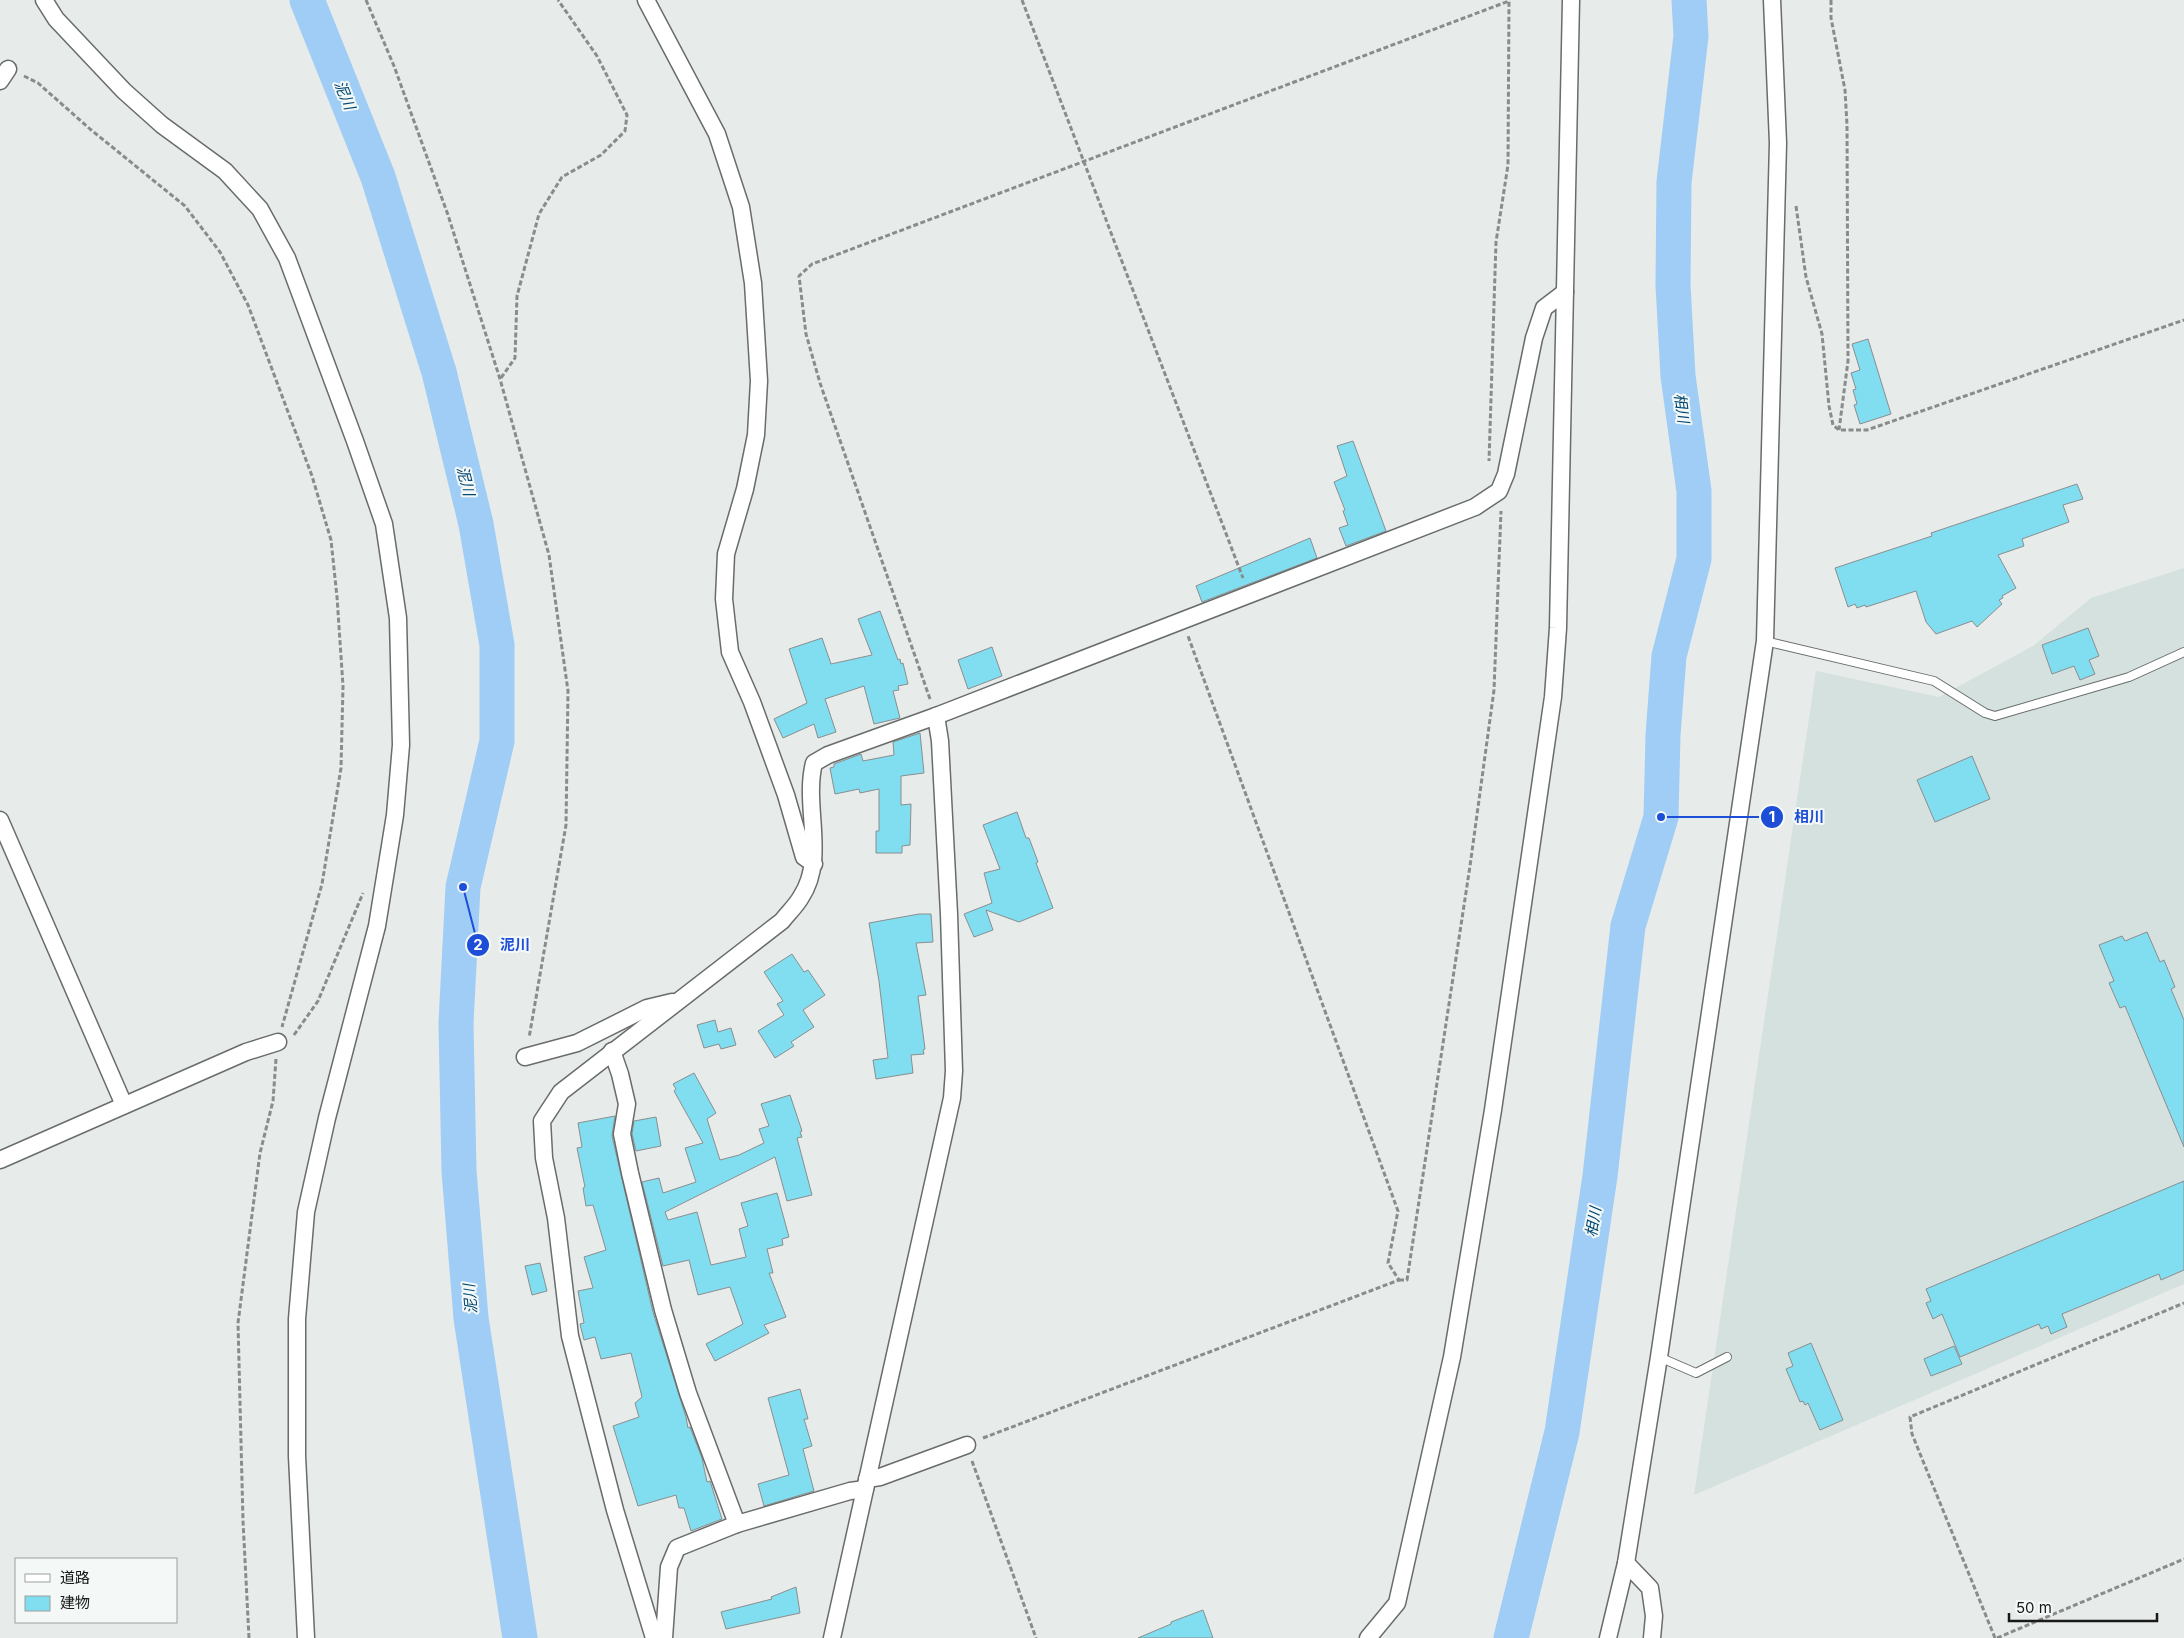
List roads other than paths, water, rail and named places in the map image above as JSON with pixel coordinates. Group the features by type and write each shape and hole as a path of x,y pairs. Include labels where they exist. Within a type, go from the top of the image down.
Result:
{"street":[{"path":"44,0 56,19 124,91 162,125 225,171 260,209 287,258 384,524 398,618 401,745 395,816 377,926 327,1118 306,1212 297,1329 298,1456 306,1638"},
{"path":"646,0 717,134 741,207 753,283 760,381 756,435 746,489 726,554 724,599 730,652 752,702 786,795 804,857 814,864"},
{"path":"1368,1638 1397,1603 1452,1357 1494,1100 1553,697 1558,628 1571,0"},
{"path":"1608,1638 1626,1563 1659,1357 1765,641 1778,143 1772,0"},
{"path":"654,1638 615,1510 570,1336 556,1218 544,1158 542,1121 560,1092 782,921 802,896 814,864 809,780 814,764 828,755 1183,622 1475,507 1499,491 1506,474 1534,338 1544,308 1566,292"},
{"path":"832,1638 952,1098 954,1071 949,914 940,741 936,716"},
{"path":"0,820 124,1105"},
{"path":"526,1057 577,1043 646,1008 682,999"},
{"path":"0,1160 246,1052 278,1042"},
{"path":"612,1051 627,1104 622,1134 663,1310 688,1393 737,1524"},
{"path":"664,1638 669,1567 677,1548 737,1524 850,1491 880,1477 967,1445"},
{"path":"1626,1563 1650,1588 1654,1616 1652,1638"}],"lane":[{"path":"1765,641 1934,681 1985,713 1995,716 2129,677 2184,652"},
{"path":"1659,1357 1696,1373 1727,1357"}],"waterway":[{"name":"泥川","path":"307,0 378,177 439,372 476,524 497,645 497,741 463,887 456,1023 459,1171 471,1318 520,1638"},
{"name":"相川","path":"1511,1638 1562,1432 1600,1176 1628,926 1661,817 1663,735 1669,656 1694,559 1694,491 1678,376 1673,285 1674,182 1691,36 1689,0"}],"place":[{"name":"相川","path":"1661,817"},
{"name":"泥川","path":"463,887"}]}
